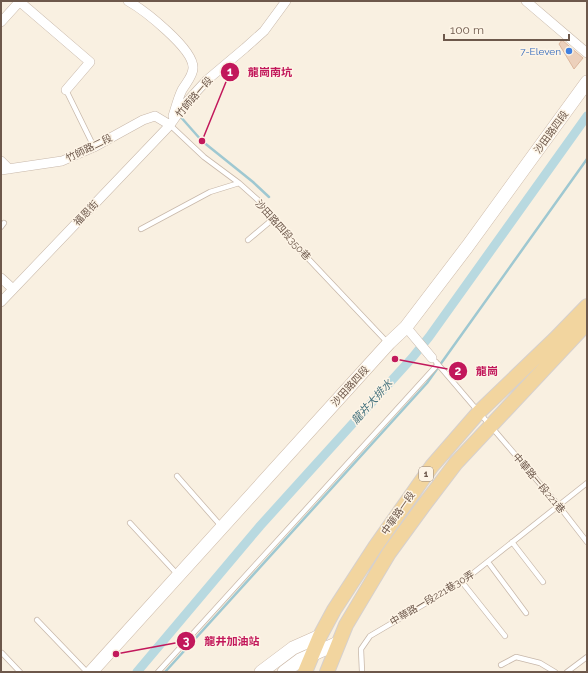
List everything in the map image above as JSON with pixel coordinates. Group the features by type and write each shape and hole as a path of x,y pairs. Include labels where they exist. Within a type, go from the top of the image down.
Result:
{"main road":[{"name":"中華路一段","path":"305,672 320,636 342,597 432,466 479,412 556,339 587,306"},
{"name":"中華路一段","path":"327,672 346,625 389,553 456,463 587,323"}],"street":[{"path":"1,22 20,1 90,62 66,90"},
{"path":"128,1 172,35 192,62 194,69 178,99 170,125"},
{"name":"竹師路一段","path":"170,125 184,105 207,80 264,30 286,1"},
{"path":"531,4 587,53"},
{"name":"沙田路四段","path":"91,672 389,343 410,332 467,247 587,82"},
{"name":"竹師路二段","path":"5,170 62,161 94,147 143,120 155,116 170,125"},
{"name":"福恩街","path":"1,302 170,125"},
{"path":"1,161 5,170"},
{"path":"1,278 13,289"},
{"path":"410,332 435,361"},
{"path":"261,672 293,648 320,636"},
{"path":"284,672 300,660 312,656 338,643"}],"lane":[{"path":"66,90 94,147"},
{"name":"沙田路四段350巷","path":"170,125 204,157 240,183 258,200 284,233 389,343"},
{"path":"141,230 210,192 240,183"},
{"path":"248,240 273,218"},
{"path":"158,672 435,361"},
{"name":"中華路一段221巷","path":"435,361 586,539"},
{"path":"177,476 222,528"},
{"name":"中華路一段221巷30弄","path":"361,671 361,649 370,636 462,582 587,483"},
{"path":"130,523 179,575"},
{"path":"512,542 542,582"},
{"path":"488,562 526,613"},
{"path":"462,582 504,636"},
{"path":"37,620 87,672"},
{"path":"2,653 20,672"},
{"path":"501,665 516,657 540,663 555,672"},
{"path":"567,672 587,657"}],"building":[{"name":"7-Eleven","path":"562,40 583,58 574,69 559,44"}],"waterway":[{"path":"179,115 202,141 253,182 269,197"},
{"name":"龍井大排水","path":"137,672 260,526 412,358 429,337 587,116"},
{"path":"165,672 427,383 587,159"}],"place":[{"name":"7-Eleven","path":"569,51"},
{"name":"龍崗南坑","path":"202,141"},
{"name":"龍崗","path":"395,359"},
{"name":"龍井加油站","path":"116,654"}]}
